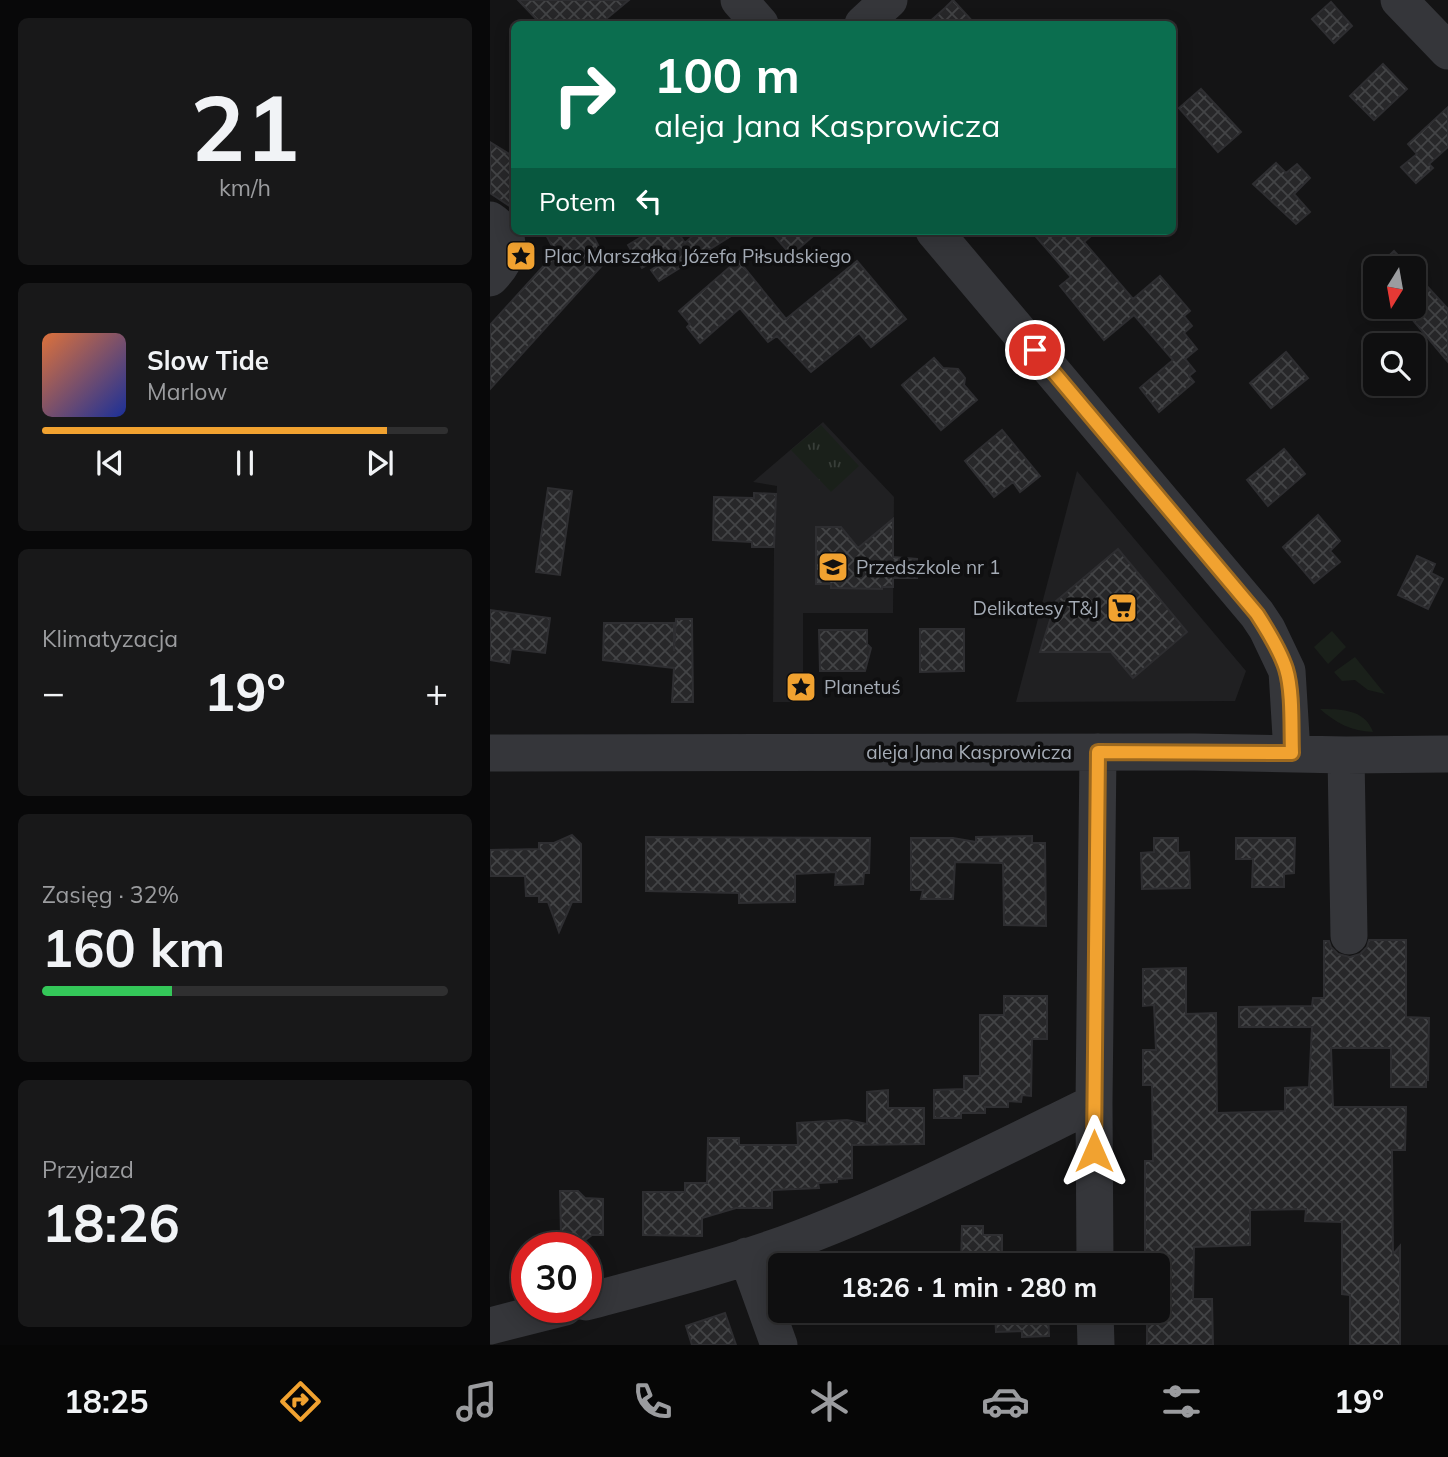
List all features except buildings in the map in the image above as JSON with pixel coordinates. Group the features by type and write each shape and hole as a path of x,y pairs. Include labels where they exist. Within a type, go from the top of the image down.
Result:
{"street":[{"path":"739,0 757,21"},
{"path":"866,21 889,0"},
{"path":"1399,0 1448,51"},
{"path":"490,220 501,228 508,247 502,266 490,278"},
{"path":"937,235 1257,614 1287,671 1292,753"},
{"path":"1095,1253 1098,752"},
{"name":"aleja Jana Kasprowicza","path":"490,753 1448,754"},
{"path":"1346,755 1349,936"},
{"path":"602,1298 687,1276 785,1243 904,1195 1094,1103"},
{"path":"747,1256 779,1345"},
{"path":"490,1326 511,1321"},
{"path":"1095,1323 1096,1345"}],"shaded area":[{"name":"Przedszkole nr 1","path":"823,422 894,497 893,613 803,613 803,702 773,702 777,486 753,482"},
{"path":"1077,471 1246,671 1235,701 1016,702"}],"green space":[{"path":"821,425 859,466 831,492 791,450"},
{"path":"1332,631 1346,647 1328,664 1314,647"},
{"path":"1355,657 1385,694 1368,690 1355,680 1342,681 1334,672"},
{"path":"1320,709 1343,710 1358,715 1369,724 1373,732 1344,725"}],"place":[{"name":"Plac Marszałka Józefa Piłsudskiego","path":"521,256"},
{"name":"Przedszkole nr 1","path":"833,567"},
{"name":"Delikatesy T&J","path":"1122,608"},
{"name":"Planetuś","path":"801,687"}],"route":[{"path":"1035,350 1257,614 1287,671 1289,691 1292,753 1098,752 1094,1151"}]}
